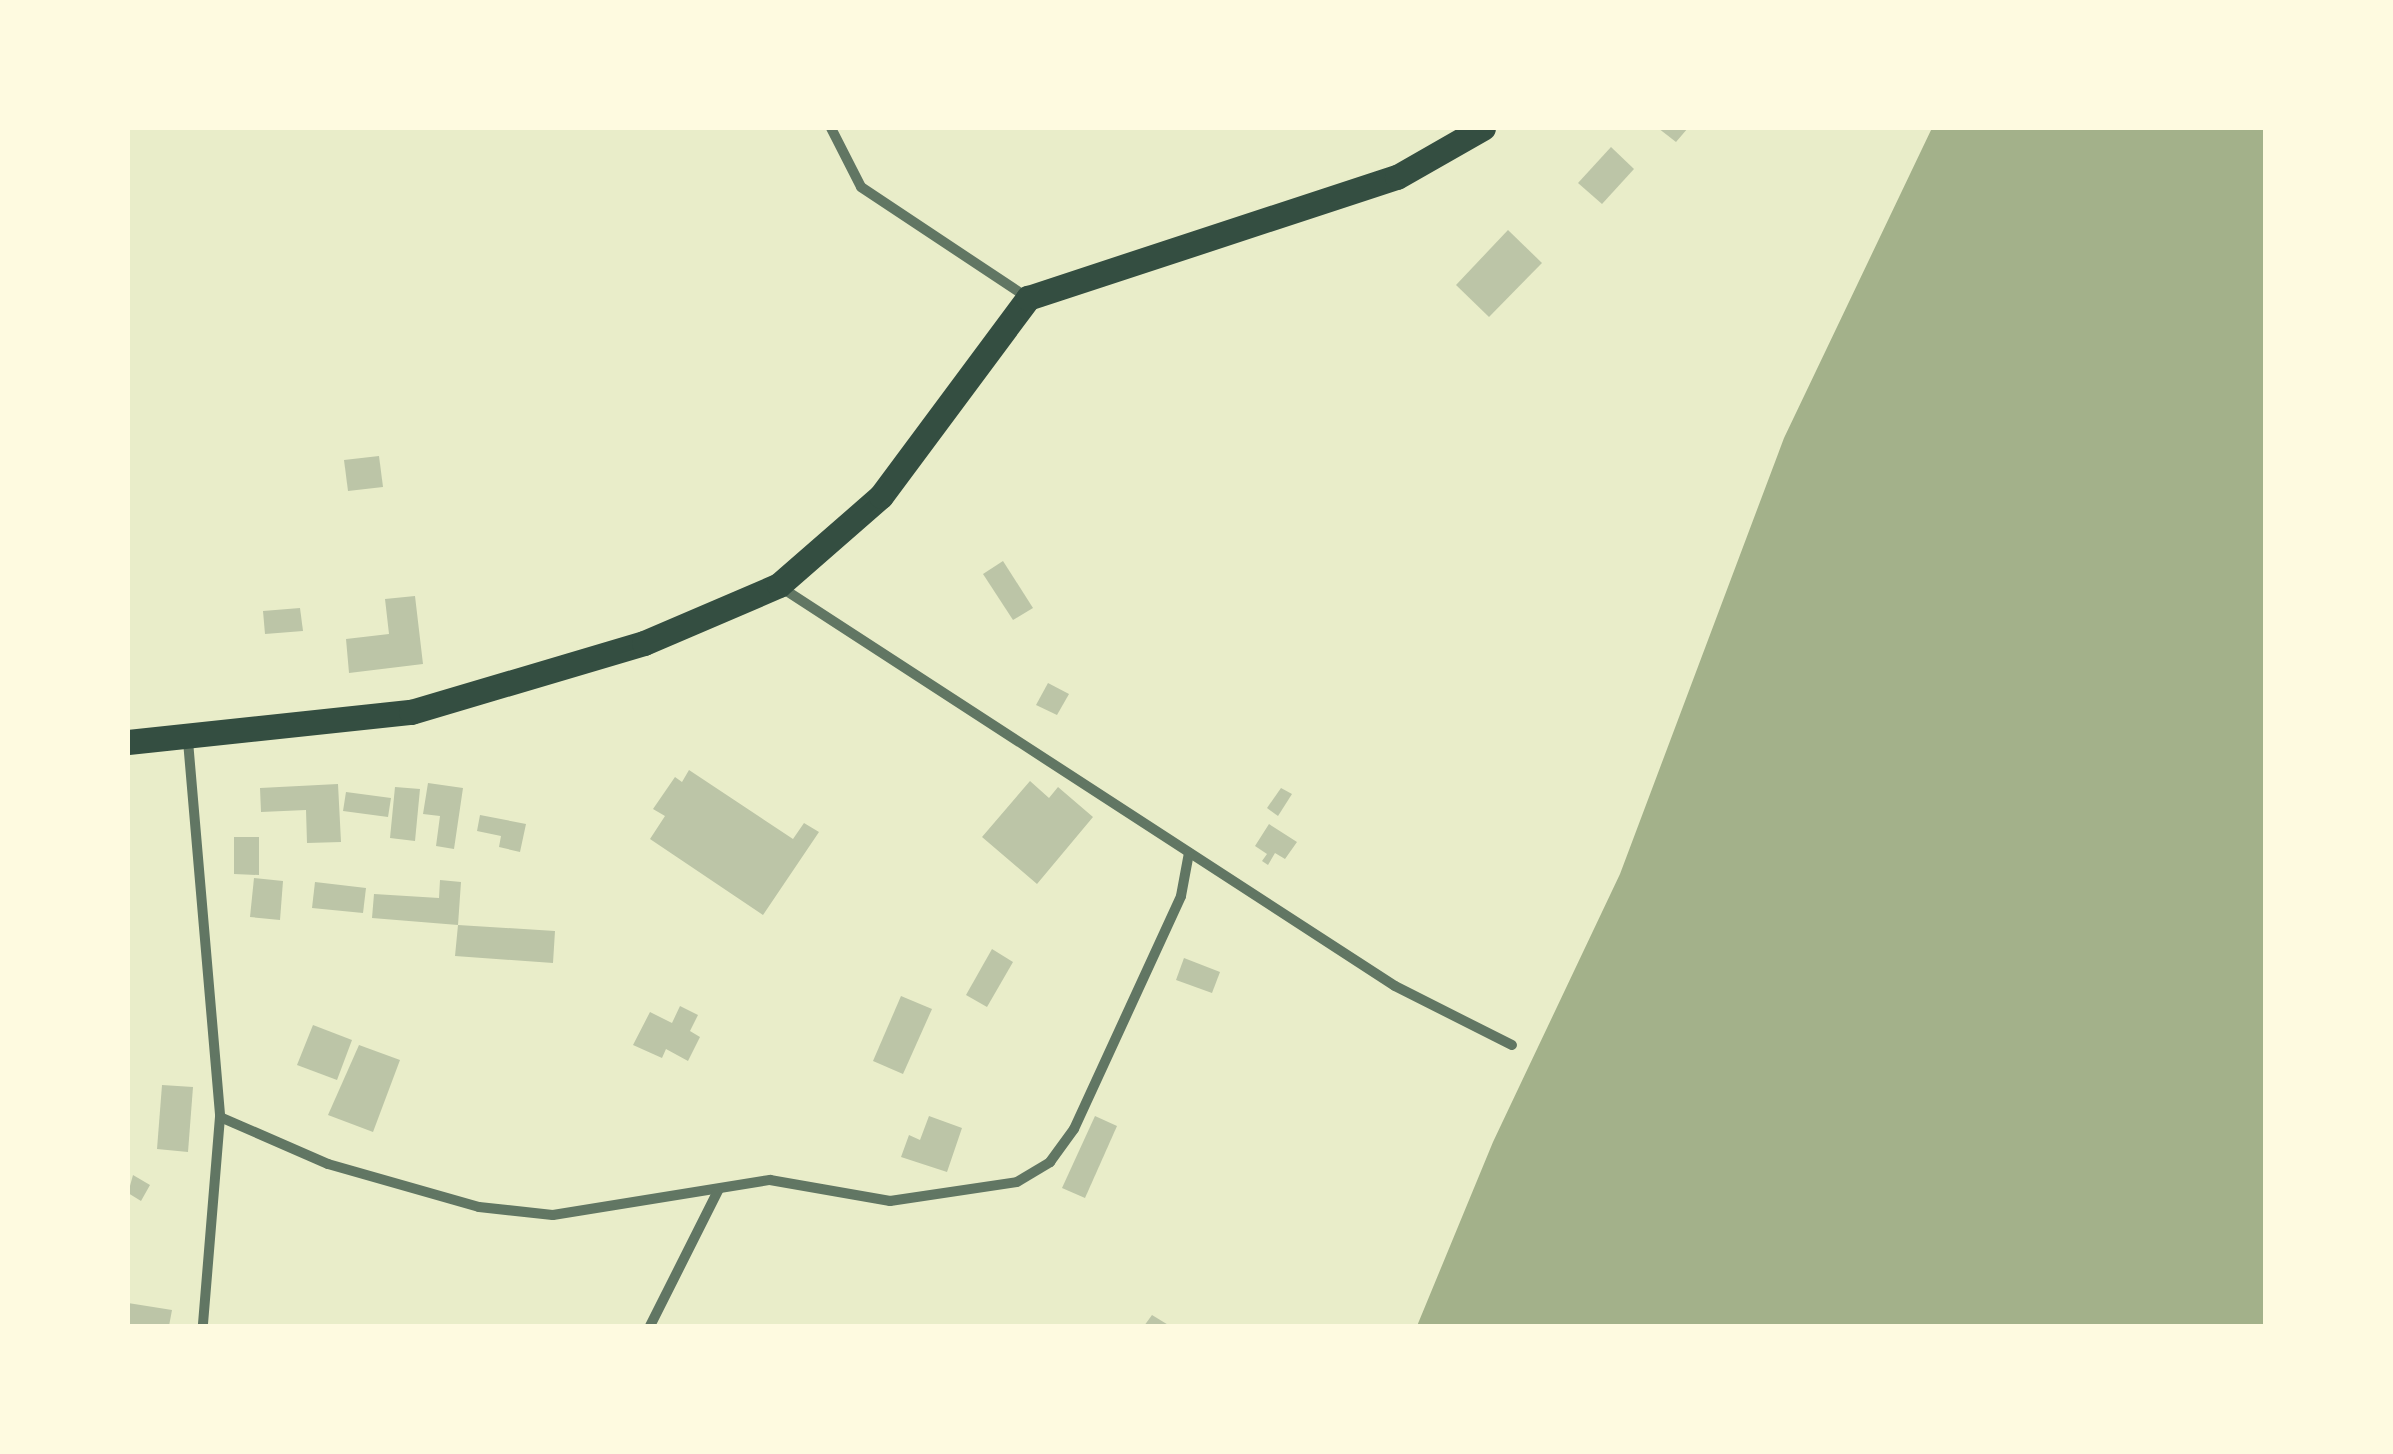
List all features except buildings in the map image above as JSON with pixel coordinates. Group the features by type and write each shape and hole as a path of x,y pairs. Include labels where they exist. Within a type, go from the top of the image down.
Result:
{"main road":[{"path":"128,742 188,741 411,712 644,643 779,585 881,496 1028,298 1397,177 1482,128"}],"street":[{"path":"831,128 862,187 1028,298"},
{"path":"779,585 1395,986 1512,1045"},
{"path":"188,741 220,1117 203,1326"},
{"path":"220,1117 328,1164 480,1207 553,1215 770,1180 910,1201 1017,1182 1050,1162 1074,1129 1181,896 1189,853"},
{"path":"650,1326 719,1189"}],"shaded area":[{"path":"1932,128 2265,128 2265,1326 1417,1326 1493,1142 1620,874 1784,438"}]}
